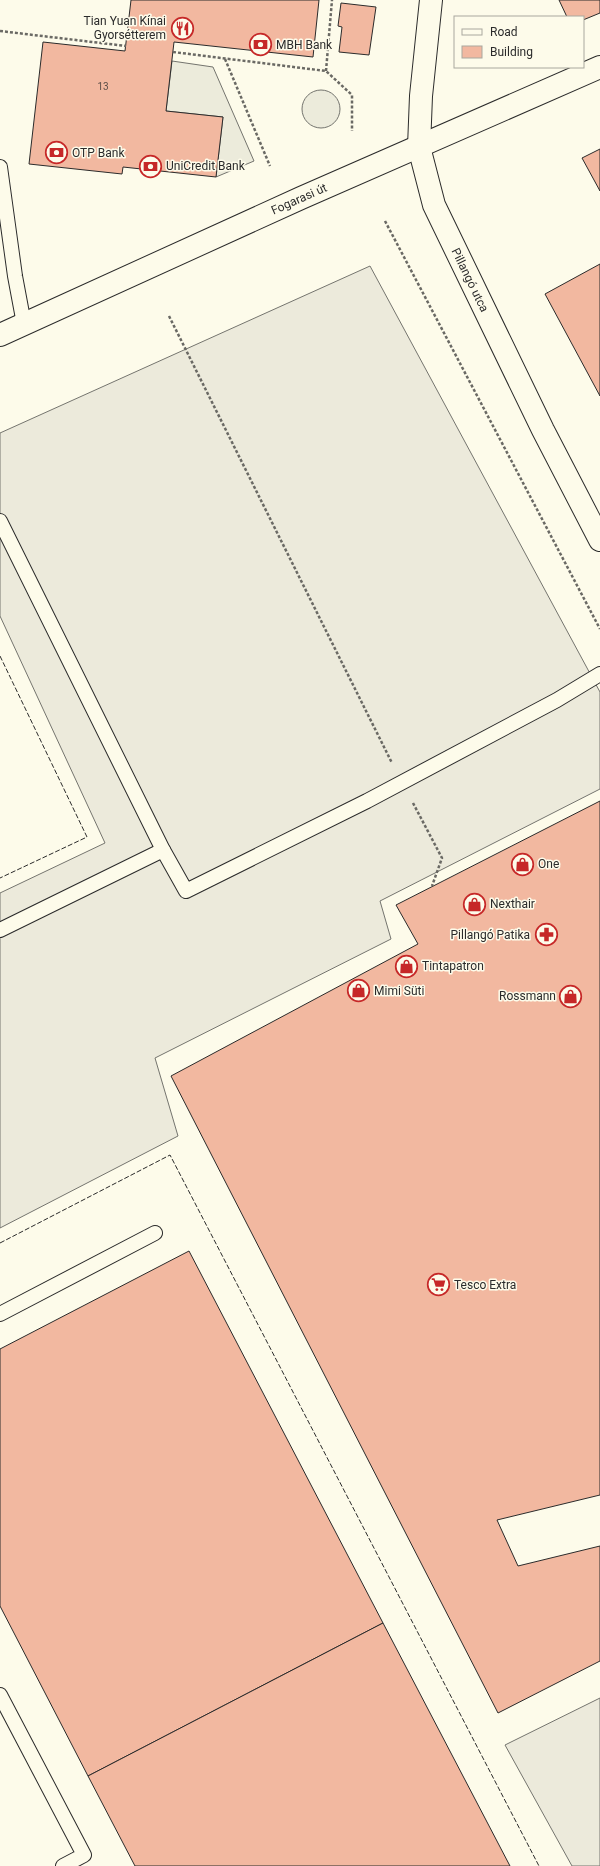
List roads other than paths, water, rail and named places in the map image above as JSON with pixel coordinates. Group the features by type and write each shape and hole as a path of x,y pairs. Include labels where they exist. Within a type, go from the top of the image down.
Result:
{"main road":[{"name":"Pillangó utca","path":"431,0 420,96 419,147 434,205 543,430 600,540"},
{"name":"Fogarasi út","path":"0,334 300,198 600,67"}],"lane":[{"path":"0,166 15,276 24,324"},
{"path":"0,521 163,850 186,891 402,782 557,700 600,674"},
{"path":"0,930 163,850"},
{"path":"0,1314 155,1233"},
{"path":"0,1695 84,1855 63,1866"}],"place":[{"name":"Tian Yuan Kínai Gyorsétterem","path":"182,28"},
{"name":"MBH Bank","path":"261,45"},
{"name":"OTP Bank","path":"57,153"},
{"name":"UniCredit Bank","path":"150,166"},
{"name":"One","path":"522,864"},
{"name":"Nexthair","path":"475,904"},
{"name":"Pillangó Patika","path":"546,935"},
{"name":"Tintapatron","path":"406,966"},
{"name":"Mimi Süti","path":"359,991"},
{"name":"Rossmann","path":"571,996"},
{"name":"Tesco Extra","path":"439,1285"}]}
